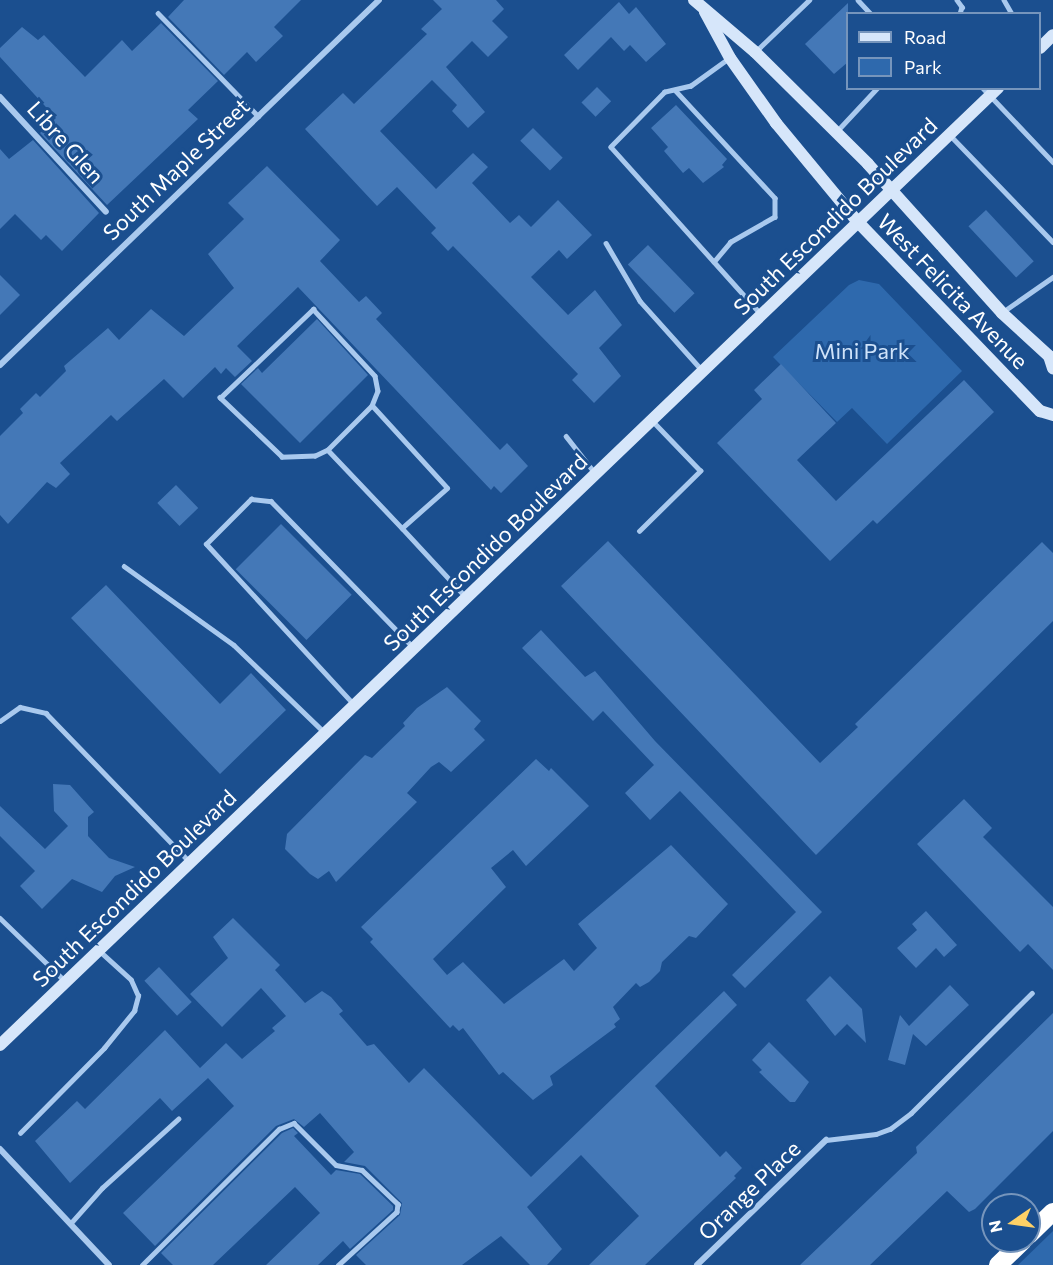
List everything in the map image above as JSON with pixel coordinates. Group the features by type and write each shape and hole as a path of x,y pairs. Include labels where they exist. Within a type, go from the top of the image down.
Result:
{"highway":[{"path":"1041,1224 1053,1212"},
{"path":"998,1265 1010,1253"}],"main road":[{"name":"West Felicita Avenue","path":"694,0 705,12 755,52 890,189 1002,313 1052,358"},
{"name":"West Felicita Avenue","path":"705,12 730,58 776,123 857,221 1040,411 1053,415"},
{"path":"1041,45 1053,35"},
{"name":"South Escondido Boulevard","path":"0,1045 704,372 890,189 949,135 990,91"}],"street":[{"name":"South Maple Street","path":"0,365 379,0"},
{"name":"Libre Glen","path":"0,97 106,212"},
{"name":"Orange Place","path":"697,1265 826,1140"},
{"path":"0,1149 109,1265"}],"lane":[{"path":"755,52 809,0"},
{"path":"858,0 869,12"},
{"path":"158,13 258,116"},
{"path":"730,58 691,86 665,92 611,147 762,315"},
{"path":"675,90 775,198 775,217 731,242 714,262"},
{"path":"836,133 876,90"},
{"path":"990,91 1053,162"},
{"path":"949,135 1053,242"},
{"path":"606,243 640,301 704,372"},
{"path":"1002,313 1053,277"},
{"path":"313,309 375,376 378,391 372,406 328,450 315,456 282,457 220,398 313,309"},
{"path":"372,406 447,488 402,528"},
{"path":"639,531 700,471 652,421"},
{"path":"566,436 597,475"},
{"path":"328,450 468,598"},
{"path":"355,706 206,544 251,499 271,501 415,649"},
{"path":"124,566 234,645 326,734"},
{"path":"0,721 20,707 46,713 190,862"},
{"path":"0,918 66,982"},
{"path":"20,1133 104,1048 134,1011 138,996 132,980 99,951"},
{"path":"826,1140 876,1134 890,1129 911,1113 1032,993"},
{"path":"70,1224 102,1188 178,1119"},
{"path":"142,1265 279,1129 294,1123 336,1165 362,1170 398,1204 397,1212 339,1265"}],"green space":[{"name":"Mini Park","path":"859,280 879,284 962,371 887,444 852,408 837,422 773,357 849,285"},
{"path":"1053,1231 1053,1265 1018,1265 1030,1253 1041,1253 1041,1243"}],"building":[{"path":"184,0 301,0 274,27 283,36 256,62 247,52 224,75 168,17"},
{"path":"433,0 496,0 504,9 492,21 508,37 488,57 472,41 446,67 485,112 468,128 452,111 457,105 432,80 380,131 436,189 473,153 488,167 472,183 510,223 519,215 531,227 558,200 592,235 567,259 559,250 531,277 568,315 595,290 622,325 599,348 621,376 594,403 572,380 578,374 453,246 448,251 431,233 436,228 397,187 377,206 305,129 343,93 354,104 427,34 421,29 442,9"},
{"path":"619,2 629,14 636,7 666,44 646,62 630,45 624,51 611,37 578,70 564,55"},
{"path":"848,3 846,64 834,74 805,44"},
{"path":"161,23 218,81 188,110 198,119 107,205 40,133 56,118 0,57 0,48 22,27 38,40 44,35 85,77 122,40 132,51"},
{"path":"597,87 611,101 596,117 581,103"},
{"path":"676,105 727,159 722,165 724,167 703,183 689,168 683,173 664,151 668,147 651,128"},
{"path":"533,128 563,158 550,170 520,141"},
{"path":"33,140 99,213 62,251 46,235 41,240 15,214 0,229 0,149 9,159"},
{"path":"267,166 340,240 320,261 359,302 366,296 382,313 376,319 500,450 507,443 528,466 501,493 494,486 491,490 298,287 237,346 252,361 235,377 226,368 221,374 215,367 183,398 164,379 117,421 111,415 60,463 70,474 56,488 47,482 8,524 0,515 0,436 23,413 20,409 36,393 40,397 66,371 64,366 108,328 119,340 151,309 184,336 234,288 208,254 244,219 228,203"},
{"path":"986,210 1034,261 1016,278 968,226"},
{"path":"648,245 695,293 674,313 628,264"},
{"path":"0,275 20,295 0,315"},
{"path":"317,319 368,375 300,443 241,384 258,368 262,373"},
{"path":"781,364 836,423 797,460 836,501 964,380 994,412 877,524 873,520 830,561 717,443 762,399 754,390"},
{"path":"176,485 198,508 180,526 157,503"},
{"path":"281,524 352,595 306,640 236,569"},
{"path":"608,541 820,763 858,727 855,724 1042,542 1053,553 1053,621 816,855 561,586"},
{"path":"106,585 220,704 251,673 286,710 220,774 71,618"},
{"path":"541,630 585,677 595,671 655,741 822,912 745,988 732,975 796,912 680,791 650,820 625,793 654,765 603,711 593,721 522,648"},
{"path":"447,687 481,721 474,729 485,740 451,772 439,762 431,767 407,793 417,802 336,882 329,871 318,879 310,874 285,849 287,834 365,755 372,758 405,726 403,723 417,708"},
{"path":"536,759 549,771 551,768 589,806 526,866 513,850 491,868 506,887 433,959 447,975 463,962 504,1004 564,959 574,971 597,948 578,924 671,845 728,904 696,938 689,936 662,962 660,971 649,982 640,987 636,983 613,1007 620,1019 614,1024 616,1027 550,1076 553,1085 533,1100 503,1072 499,1075 463,1028 459,1031 453,1025 450,1028 370,942 373,939 361,927"},
{"path":"53,784 70,785 94,812 88,817 88,836 109,858 135,867 115,876 102,892 72,879 42,909 20,886 35,871 0,836 0,806 45,849 68,826 54,811"},
{"path":"964,799 992,828 983,837 1053,907 1053,970 1028,944 1020,952 917,844"},
{"path":"926,911 957,945 944,957 936,948 916,968 897,948 917,930 912,924"},
{"path":"233,918 280,965 275,970 305,1003 322,991 331,997 343,1011 339,1014 367,1046 374,1044 409,1083 424,1068 531,1177 724,991 737,1005 655,1086 720,1157 726,1151 742,1168 734,1176 736,1178 645,1265 589,1265 639,1216 581,1155 527,1207 562,1249 547,1265 530,1265 501,1236 462,1265 366,1265 356,1255 400,1215 402,1203 365,1166 344,1162 354,1152 320,1113 304,1127 294,1119 276,1126 155,1246 123,1213 234,1106 208,1078 172,1111 160,1098 70,1183 35,1141 77,1101 85,1109 165,1030 200,1068 226,1043 242,1059 275,1031 272,1028 286,1016 261,988 222,1027 190,994 228,958 213,937"},
{"path":"159,967 192,1002 177,1016 144,981"},
{"path":"830,976 862,1009 866,1043 847,1024 835,1036 806,1000"},
{"path":"950,985 969,1005 926,1046 913,1034 905,1065 888,1060 900,1015 909,1026"},
{"path":"1053,1013 1053,1131 991,1193 981,1193 981,1203 975,1209 969,1212 947,1191 870,1265 800,1265 917,1153 916,1147"},
{"path":"769,1042 809,1082 795,1102 790,1102 759,1072 762,1070 752,1060"},
{"path":"293,1128 298,1133 294,1136 331,1175 336,1170 360,1174 393,1206 393,1210 350,1249 343,1241 318,1265 266,1265 320,1213 295,1187 213,1265 173,1265 161,1253 282,1133"}]}
